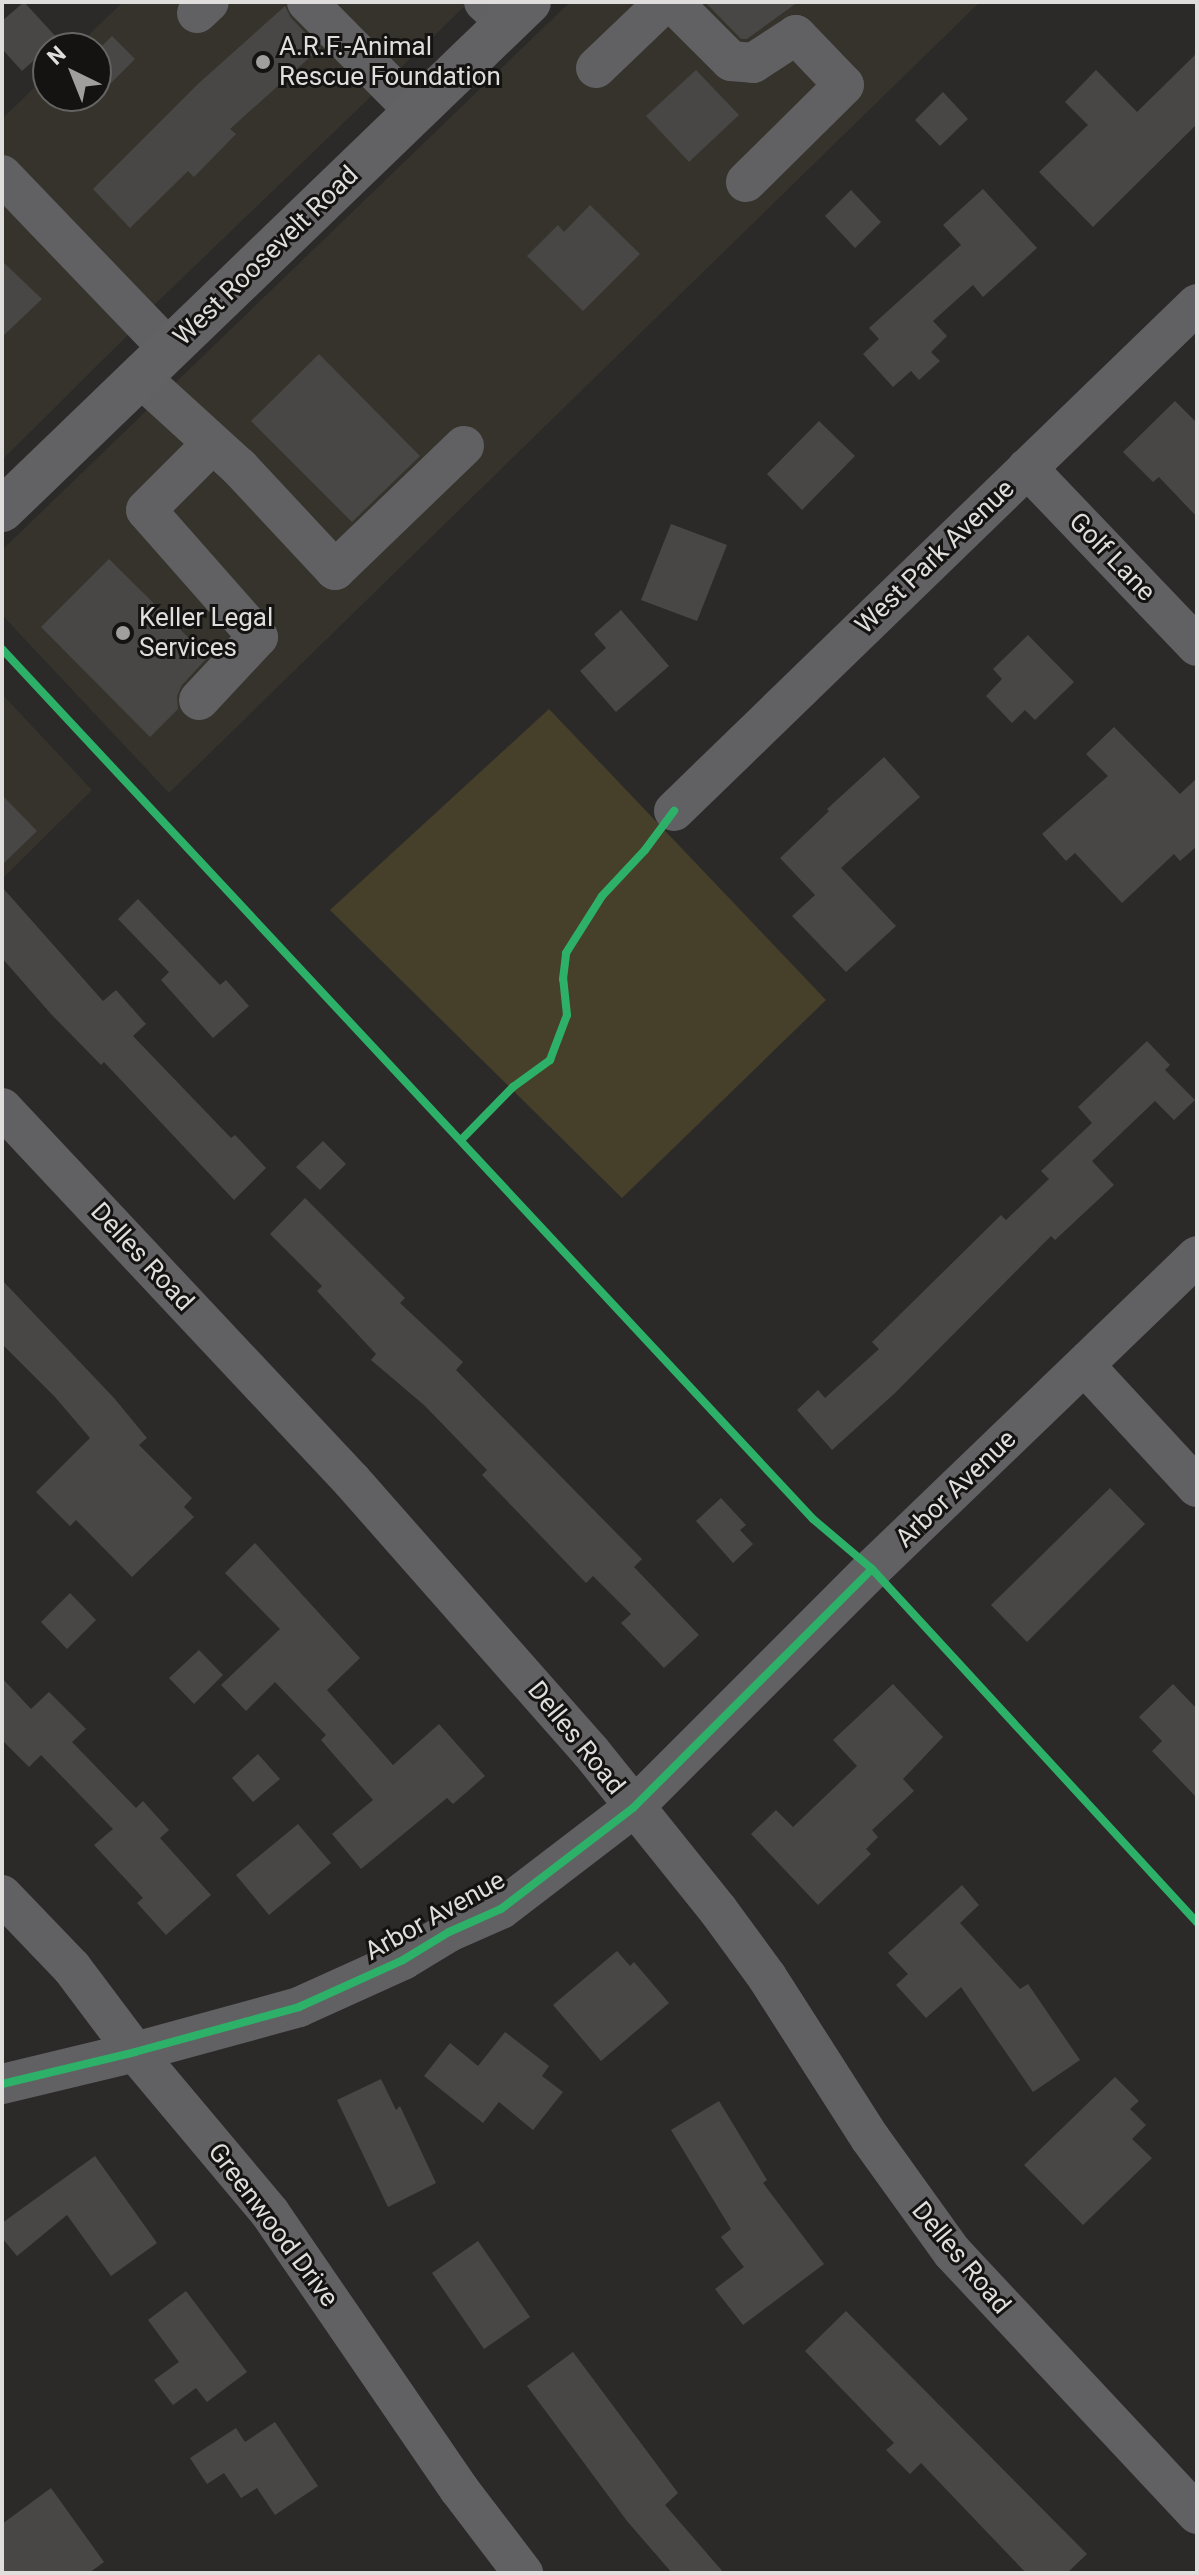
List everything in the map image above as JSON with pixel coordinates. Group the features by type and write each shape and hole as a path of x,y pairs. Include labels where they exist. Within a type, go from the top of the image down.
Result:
{"main road":[{"name":"West Roosevelt Road","path":"2,510 416,112 507,9"}],"street":[{"path":"307,2 416,112"},
{"path":"596,68 665,2"},
{"path":"672,2 731,61 753,63 796,35 844,85 746,182"},
{"path":"2,175 155,363 212,444 335,570 464,446"},
{"name":"West Park Avenue","path":"674,811 1197,304"},
{"path":"199,700 258,637 146,510 212,444"},
{"name":"Golf Lane","path":"1027,468 1197,646"},
{"name":"Delles Road","path":"2,1108 463,1604 591,1752 759,1965 870,2138 952,2252 1197,2514"},
{"name":"Arbor Avenue","path":"2,2084 135,2052 299,2007 403,1960 449,1932 501,1909 633,1808 872,1569 1197,1256"},
{"path":"1085,1366 1197,1487"},
{"name":"Greenwood Drive","path":"2,1895 72,1968 135,2052 270,2213 459,2489 523,2573"}],"shaded area":[{"path":"123,2 469,2 149,310 2,157 2,119 32,90 32,112 112,112 112,32 92,32"},
{"path":"570,2 980,2 169,793 2,615 2,550"},
{"path":"2,194 133,330 2,460"},
{"path":"2,694 92,790 2,879"},
{"path":"549,709 826,1000 622,1198 330,910"}],"building":[{"path":"24,2 52,32 32,32 32,62 22,71 2,49 2,21"},
{"path":"705,2 798,2 747,39 741,39"},
{"path":"285,6 291,18 320,48 230,129 236,134 194,177 188,171 130,228 93,189 198,84"},
{"path":"112,36 135,59 112,82"},
{"path":"1197,53 1197,124 1093,227 1039,172 1088,125 1065,102 1096,70 1137,112"},
{"path":"696,70 739,115 689,162 646,116"},
{"path":"943,92 968,119 940,146 915,120"},
{"path":"983,189 1037,248 983,297 973,285 933,321 947,336 931,352 940,361 919,380 911,371 893,387 863,354 879,339 869,328 961,245 943,225"},
{"path":"851,190 881,222 855,248 825,216"},
{"path":"590,205 640,254 583,311 527,256 558,225 564,232"},
{"path":"2,261 42,299 2,337"},
{"path":"319,354 420,456 352,522 251,421"},
{"path":"1175,401 1197,423 1197,517 1159,477 1153,482 1123,452"},
{"path":"819,421 855,456 802,510 767,474"},
{"path":"671,524 727,545 697,621 641,600"},
{"path":"109,559 208,657 182,685 177,696 178,709 150,737 41,627"},
{"path":"621,610 669,666 616,712 580,671 606,648 594,634"},
{"path":"1028,635 1074,682 1035,720 1025,710 1012,723 986,696 1002,679 993,669"},
{"path":"1114,727 1180,794 1197,778 1197,846 1180,861 1174,854 1122,903 1075,853 1066,861 1042,834 1108,776 1086,754"},
{"path":"884,757 920,797 841,868 896,926 846,972 792,916 815,895 780,858 829,811 827,809"},
{"path":"2,795 37,831 2,865"},
{"path":"2,887 103,1001 116,990 146,1024 133,1036 231,1138 235,1135 266,1168 234,1200 104,1062 101,1065 51,1014 2,958"},
{"path":"138,899 220,985 226,980 249,1006 213,1038 161,980 169,972 118,919"},
{"path":"1147,1041 1170,1065 1165,1070 1195,1100 1174,1120 1155,1101 1092,1161 1114,1185 1055,1240 1051,1236 895,1393 832,1450 797,1410 818,1390 825,1398 879,1349 872,1342 1001,1215 1006,1220 1049,1179 1041,1171 1092,1123 1078,1107"},
{"path":"323,1141 346,1164 320,1190 296,1167"},
{"path":"305,1198 405,1298 400,1303 463,1362 456,1370 642,1559 634,1567 699,1635 664,1668 621,1623 631,1614 593,1576 586,1583 482,1475 487,1470 424,1405 371,1360 376,1354 317,1291 322,1286 270,1234"},
{"path":"2,1280 114,1398 147,1438 139,1445 192,1498 184,1507 194,1517 132,1577 76,1520 70,1526 36,1492 90,1438 55,1397 2,1344"},
{"path":"1110,1488 1145,1524 1027,1642 991,1605"},
{"path":"721,1498 746,1525 740,1530 753,1544 733,1563 696,1521"},
{"path":"255,1543 360,1658 327,1690 393,1765 439,1724 485,1776 453,1804 447,1798 361,1869 332,1834 373,1800 321,1740 326,1735 275,1682 246,1711 221,1685 280,1629 225,1573"},
{"path":"70,1593 96,1620 67,1649 41,1622"},
{"path":"199,1650 223,1675 194,1704 169,1678"},
{"path":"2,1678 31,1709 49,1692 86,1729 72,1742 136,1808 143,1801 169,1830 160,1838 211,1895 166,1935 137,1903 143,1898 94,1845 113,1829 41,1755 29,1767 2,1740"},
{"path":"893,1684 943,1737 903,1779 914,1791 872,1830 878,1837 866,1849 871,1854 818,1905 751,1834 776,1810 793,1827 857,1766 833,1740"},
{"path":"1173,1684 1197,1709 1197,1798 1152,1751 1162,1741 1139,1717"},
{"path":"258,1754 280,1779 253,1802 232,1778"},
{"path":"298,1824 331,1863 269,1915 236,1875"},
{"path":"962,1885 979,1905 960,1923 1020,1989 1028,1984 1080,2060 1033,2092 961,1987 926,2018 896,1985 908,1974 888,1953"},
{"path":"617,1951 630,1966 634,1962 669,2003 601,2061 553,2005"},
{"path":"505,2032 549,2066 542,2076 563,2092 533,2130 499,2102 483,2123 424,2076 450,2043 478,2066"},
{"path":"1115,2077 1139,2101 1130,2109 1146,2125 1132,2139 1152,2158 1083,2225 1024,2165"},
{"path":"381,2079 396,2110 400,2106 436,2183 388,2207 337,2100"},
{"path":"719,2101 767,2180 763,2183 824,2264 743,2325 715,2289 744,2267 721,2237 731,2229 671,2130"},
{"path":"95,2156 157,2243 111,2276 67,2215 17,2256 2,2238 2,2223"},
{"path":"478,2241 530,2317 484,2349 432,2273"},
{"path":"186,2291 247,2372 207,2402 196,2388 173,2405 154,2380 179,2362 148,2320"},
{"path":"846,2311 1087,2554 1067,2573 1026,2573 921,2463 910,2474 886,2450 894,2443 805,2351"},
{"path":"573,2352 678,2493 665,2505 724,2573 672,2573 627,2521 527,2386"},
{"path":"275,2422 318,2486 275,2515 257,2488 241,2498 224,2473 207,2484 190,2458 236,2428 245,2442"},
{"path":"51,2488 104,2562 89,2573 2,2573 2,2524"}],"cycle path":[{"path":"2,649 813,1519 872,1569 1197,1922"},
{"path":"462,1139 513,1087 550,1060 567,1015 563,979 566,953 602,896 645,850 674,811"},
{"path":"2,2084 135,2052 299,2007 403,1960 449,1932 501,1909 633,1808 872,1569"}],"place":[{"name":"A.R.F.-Animal Rescue Foundation","path":"263,62"},
{"name":"Keller Legal Services","path":"123,633"}]}
